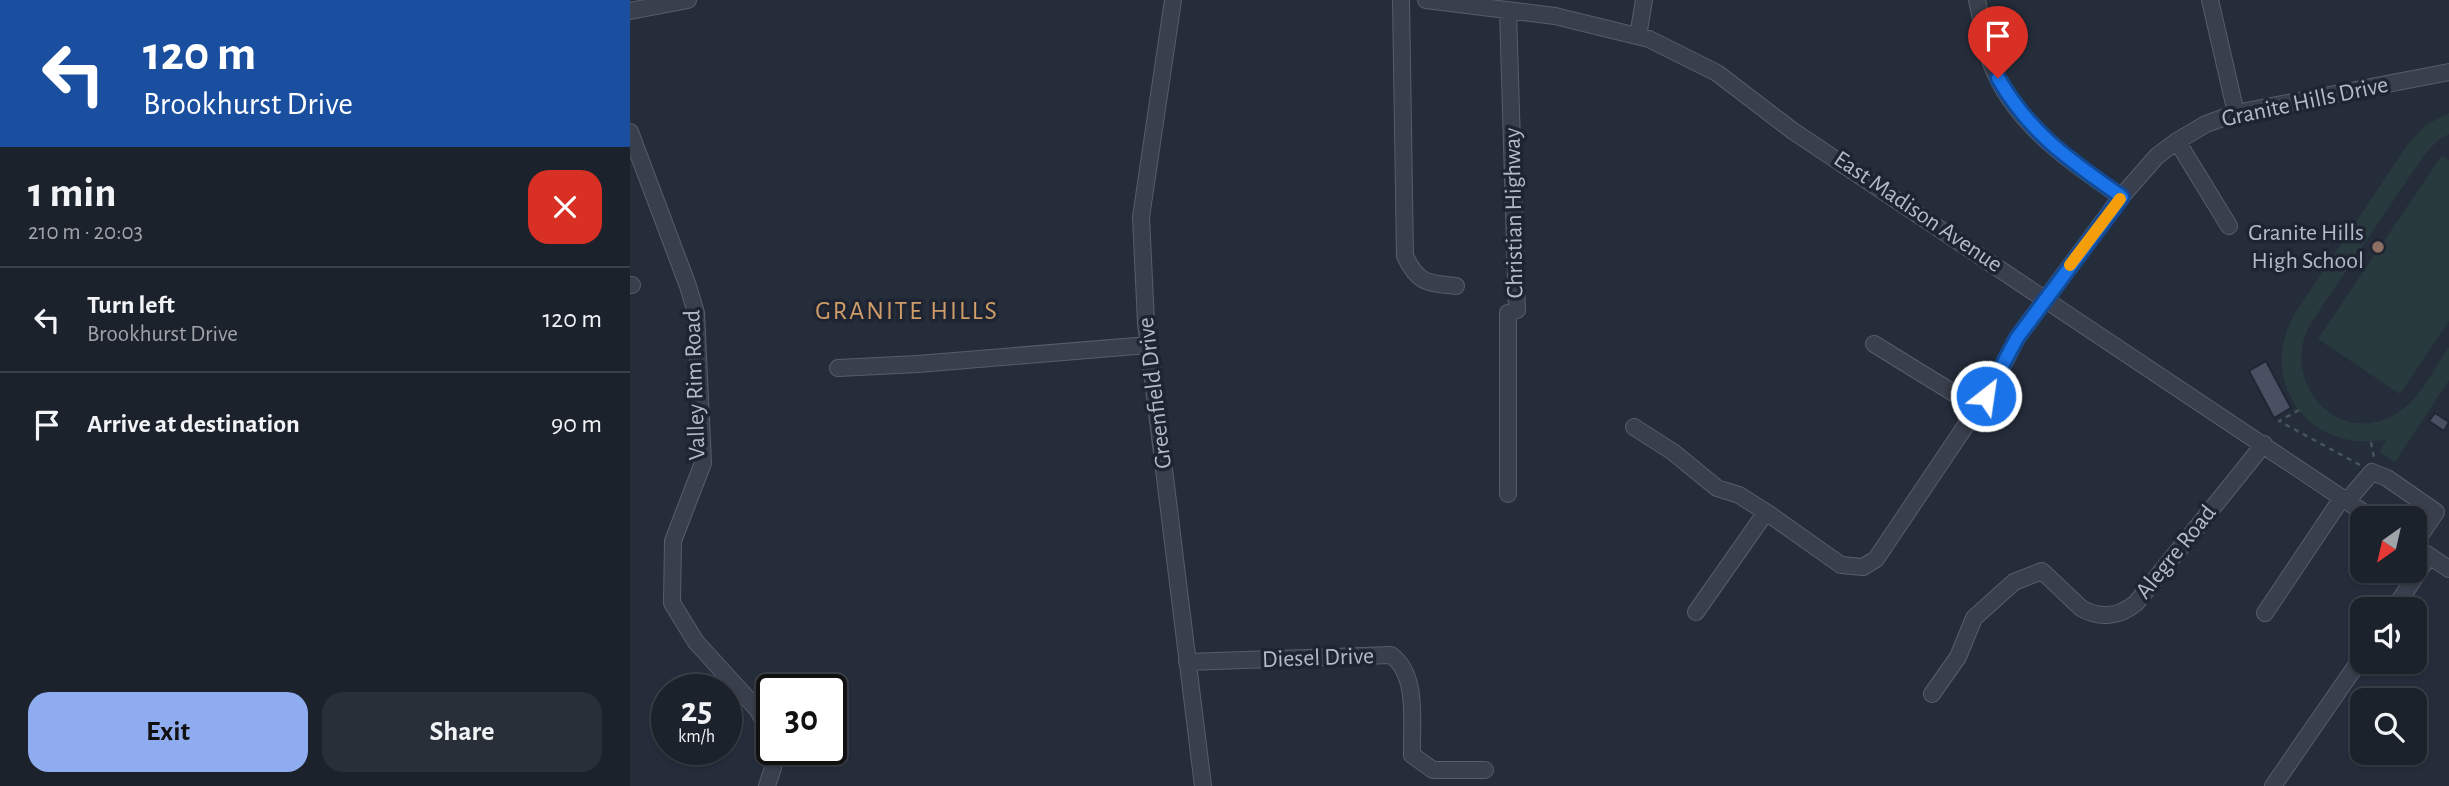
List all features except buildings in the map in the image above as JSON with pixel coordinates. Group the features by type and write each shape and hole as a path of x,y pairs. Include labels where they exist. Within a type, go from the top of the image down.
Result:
{"street":[{"path":"630,11 688,0"},
{"name":"Greenfield Drive","path":"1173,0 1141,218 1148,345 1203,786"},
{"path":"1401,0 1405,256 1412,271 1425,282 1456,286"},
{"name":"East Madison Avenue","path":"1426,0 1555,16 1638,36 1717,73 1793,131 2353,506"},
{"path":"1638,36 1644,0"},
{"path":"1977,0 1991,62 2016,107 2056,149 2122,197"},
{"path":"2210,0 2235,113"},
{"name":"Christian Highway","path":"1508,11 1517,310 1508,313 1508,494"},
{"name":"Granite Hills Drive","path":"1634,427 1673,453 1717,488 1738,495 1766,512 1841,565 1863,567 1876,559 1978,408 2017,338 2122,197 2157,156 2206,124 2235,113 2449,72"},
{"name":"Valley Rim Road","path":"630,132 696,313 703,463 673,541 672,603 696,642 756,708"},
{"path":"2177,141 2229,226"},
{"path":"1874,344 1978,408"},
{"path":"838,368 1148,345"},
{"name":"Alegre Road","path":"1932,695 1958,657 1974,618 2014,582 2042,571 2088,612 2112,615 2129,609 2264,444"},
{"path":"2265,614 2344,500 2372,472 2442,510 2427,535"},
{"path":"1696,612 1766,512"},
{"path":"2427,554 2449,569"},
{"name":"Diesel Drive","path":"1187,662 1391,655 1405,668 1410,682 1412,755 1433,770 1485,770"},
{"path":"2273,786 2350,674"},
{"path":"767,786 773,765"}],"path":[{"path":"2299,410 2279,421 2360,465"},
{"path":"2371,442 2374,461"}],"shaded area":[{"path":"2449,113 2449,134 2438,140 2424,155 2311,323 2303,345 2302,367 2308,387 2319,403 2334,416 2353,423 2374,423 2405,408 2449,347 2449,380 2395,462 2379,452 2387,439 2359,441 2334,436 2313,424 2297,408 2286,387 2282,363 2285,338 2295,313 2408,144 2426,125"},
{"path":"2442,155 2449,160 2449,321 2400,394 2318,339"}],"slow traffic":[{"path":"2070,265 2120,199"}],"place":[{"name":"Granite Hills High School","path":"2378,247"}],"district":[{"name":"GRANITE HILLS","path":"907,311"}],"route":[{"path":"1986,396 2017,338 2122,197 2064,156 2040,135 2016,107 1998,78"}]}
